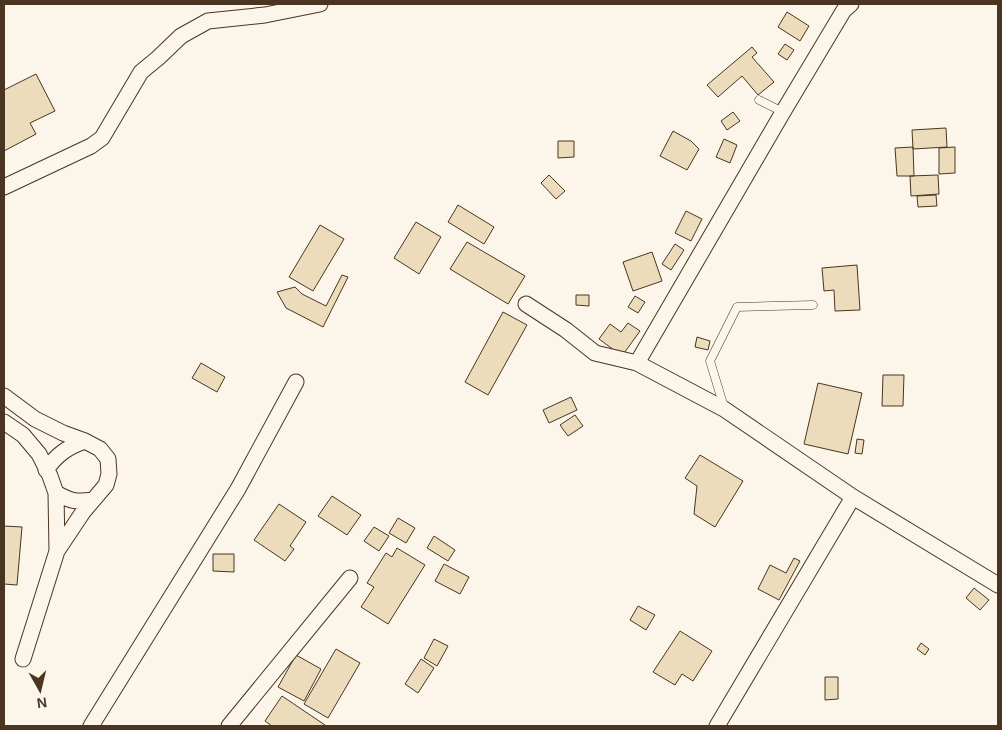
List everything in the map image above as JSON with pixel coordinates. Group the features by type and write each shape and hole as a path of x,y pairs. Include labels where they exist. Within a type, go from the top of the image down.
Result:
{"street":[{"path":"4,187 91,146 102,138 141,72 181,36 208,21 265,15 320,4"},
{"path":"637,363 783,112 844,10 851,4"},
{"path":"526,304 566,330 595,353 637,363 724,409 853,497 998,586"},
{"path":"91,726 238,489 296,382"},
{"path":"4,398 35,419 100,449 108,459 109,474 106,485 83,512 57,552 23,659"},
{"path":"4,422 23,435 39,454 56,494 57,552"},
{"path":"46,470 52,461 70,446 85,441"},
{"path":"56,494 70,501 93,500"},
{"path":"717,726 853,497"},
{"path":"229,726 350,578"}],"lane":[{"path":"759,100 783,112"},
{"path":"724,409 710,361 737,308 813,305"}],"building":[{"path":"787,12 809,26 800,41 778,27"},
{"path":"785,44 794,50 787,60 778,54"},
{"path":"752,47 757,53 752,57 774,82 758,95 742,76 718,97 707,85"},
{"path":"36,74 55,111 30,123 36,134 4,151 4,90"},
{"path":"733,112 740,121 727,130 721,121"},
{"path":"946,128 947,147 913,149 912,130"},
{"path":"673,131 691,141 699,149 687,170 660,156"},
{"path":"724,139 737,145 730,163 716,157"},
{"path":"558,141 574,141 574,157 558,158"},
{"path":"913,147 914,176 897,176 895,148"},
{"path":"955,147 955,173 939,174 939,148"},
{"path":"549,175 565,191 556,199 541,183"},
{"path":"938,175 939,194 911,196 910,176"},
{"path":"936,195 937,206 918,207 917,196"},
{"path":"458,205 494,227 484,244 448,222"},
{"path":"686,211 702,219 691,241 675,233"},
{"path":"416,222 441,237 419,274 394,258"},
{"path":"320,225 344,239 313,291 289,277"},
{"path":"467,242 525,276 508,304 450,269"},
{"path":"675,244 684,250 671,270 662,264"},
{"path":"652,252 662,281 633,291 623,262"},
{"path":"857,265 860,310 835,311 834,290 824,291 822,268"},
{"path":"342,275 348,277 323,327 286,308 277,292 295,287 302,294 326,306"},
{"path":"576,295 589,295 589,306 576,305"},
{"path":"635,296 645,302 638,313 628,307"},
{"path":"503,312 527,325 488,395 465,382"},
{"path":"628,323 640,331 622,356 599,339 610,324 621,332"},
{"path":"697,337 710,341 708,350 695,347"},
{"path":"201,363 225,377 217,392 192,378"},
{"path":"883,375 904,375 903,406 882,406"},
{"path":"818,383 862,393 848,454 804,444"},
{"path":"571,397 577,410 549,423 543,410"},
{"path":"575,415 583,426 568,436 560,425"},
{"path":"857,439 864,440 862,454 855,453"},
{"path":"700,455 743,481 715,527 694,514 697,486 685,478"},
{"path":"332,496 361,515 347,535 318,516"},
{"path":"279,504 306,522 290,546 294,549 285,561 254,540"},
{"path":"398,518 415,528 406,543 389,533"},
{"path":"4,526 22,527 17,585 4,584"},
{"path":"374,527 389,536 379,551 364,541"},
{"path":"434,536 455,550 448,561 427,548"},
{"path":"397,548 425,565 388,624 361,607 374,587 367,583 386,553 392,557"},
{"path":"213,554 234,554 234,572 213,571"},
{"path":"794,558 800,561 779,600 758,589 770,565 786,573"},
{"path":"444,564 469,577 460,594 435,581"},
{"path":"974,588 989,600 980,610 966,598"},
{"path":"638,606 655,615 646,630 630,620"},
{"path":"680,631 712,651 693,681 682,674 675,685 653,672"},
{"path":"434,639 448,646 437,666 424,658"},
{"path":"921,643 929,649 925,655 917,649"},
{"path":"336,649 360,663 328,718 304,704"},
{"path":"296,655 321,669 304,701 278,687"},
{"path":"421,659 434,668 418,693 405,684"},
{"path":"825,677 838,677 838,699 825,700"},
{"path":"282,696 325,725 272,726 265,721"}]}
